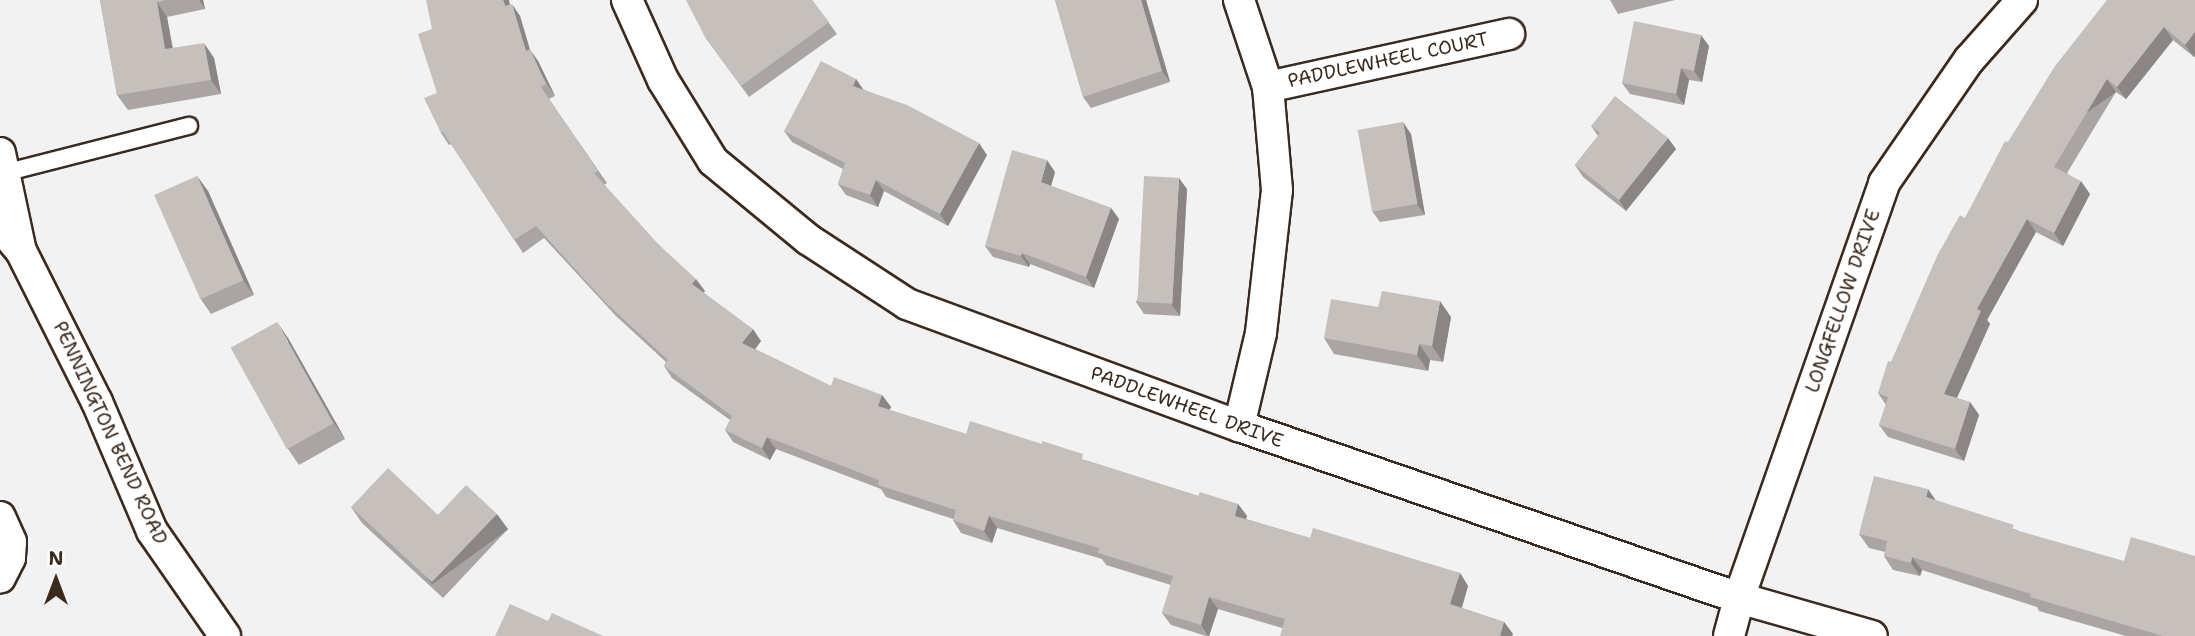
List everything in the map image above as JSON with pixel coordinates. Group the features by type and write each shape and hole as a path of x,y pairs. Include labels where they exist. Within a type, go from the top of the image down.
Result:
{"street":[{"name":"PADDLEWHEEL DRIVE","path":"627,0 663,80 713,161 810,240 907,304 1239,426 1739,598 1872,636"},
{"path":"1239,0 1268,87 1277,190 1261,333 1239,426"},
{"name":"LONGFELLOW DRIVE","path":"1729,636 1739,598 1884,183 1969,60 2022,0"},
{"name":"PADDLEWHEEL COURT","path":"1268,87 1509,34"},
{"path":"2,163 21,251"},
{"name":"PENNINGTON BEND ROAD","path":"0,226 21,251 97,402 152,531 226,636"},
{"path":"0,517 11,542 10,558 0,578"}],"lane":[{"path":"2,163 189,126"}],"building":[{"path":"100,0 166,0 157,2 165,49 204,43 211,80 117,95"},
{"path":"426,0 503,0 505,6 512,4 526,51 530,49 546,84 541,87 598,171 594,173 657,243 696,279 692,284 753,329 742,343 831,386 834,377 882,395 878,406 966,434 970,421 1042,444 1042,441 1083,454 1082,459 1198,496 1200,492 1238,504 1235,516 1310,538 1313,528 1460,573 1450,604 1504,622 1500,636 1280,636 1285,619 1209,597 1201,625 1162,613 1173,576 1098,553 1099,548 989,516 984,531 953,520 956,510 878,485 879,480 767,437 762,448 725,430 732,416 664,366 668,360 607,304 536,226 514,240 443,132 441,133 424,98 437,93 418,34 432,29"},
{"path":"686,0 812,0 829,22 741,86 705,37"},
{"path":"1055,0 1141,0 1162,71 1083,97"},
{"path":"2107,0 2195,0 2195,32 2185,45 2164,27 2117,87 2107,79 2054,167 2081,181 2054,233 2027,219 1977,309 1981,311 1944,394 1970,402 1955,449 1879,425 1888,397 1878,393 1888,361 1891,362 1937,256 1960,215 1965,218 2005,141 2008,142 2055,66"},
{"path":"1634,21 1701,35 1694,71 1681,68 1676,94 1622,83"},
{"path":"821,61 856,79 853,86 907,105 979,143 940,214 876,180 870,195 838,184 845,163 784,131"},
{"path":"1615,96 1668,138 1619,200 1575,165 1600,133 1591,126"},
{"path":"1403,122 1417,204 1372,212 1358,130"},
{"path":"1012,150 1047,160 1041,182 1111,208 1086,277 1022,253 1021,256 985,246"},
{"path":"197,176 243,280 200,299 154,195"},
{"path":"1144,176 1179,178 1172,304 1137,302"},
{"path":"1382,291 1440,301 1432,346 1419,344 1417,355 1324,338 1331,299 1378,307"},
{"path":"277,322 333,423 287,449 231,348"},
{"path":"388,468 438,515 466,485 497,514 432,582 351,507"},
{"path":"1874,476 1928,489 1926,497 2014,525 2012,529 2124,561 2131,537 2195,556 2195,636 2163,636 2030,597 2031,594 1912,557 1911,563 1884,556 1887,541 1859,534"},
{"path":"510,604 548,621 552,613 603,636 495,636"}]}
